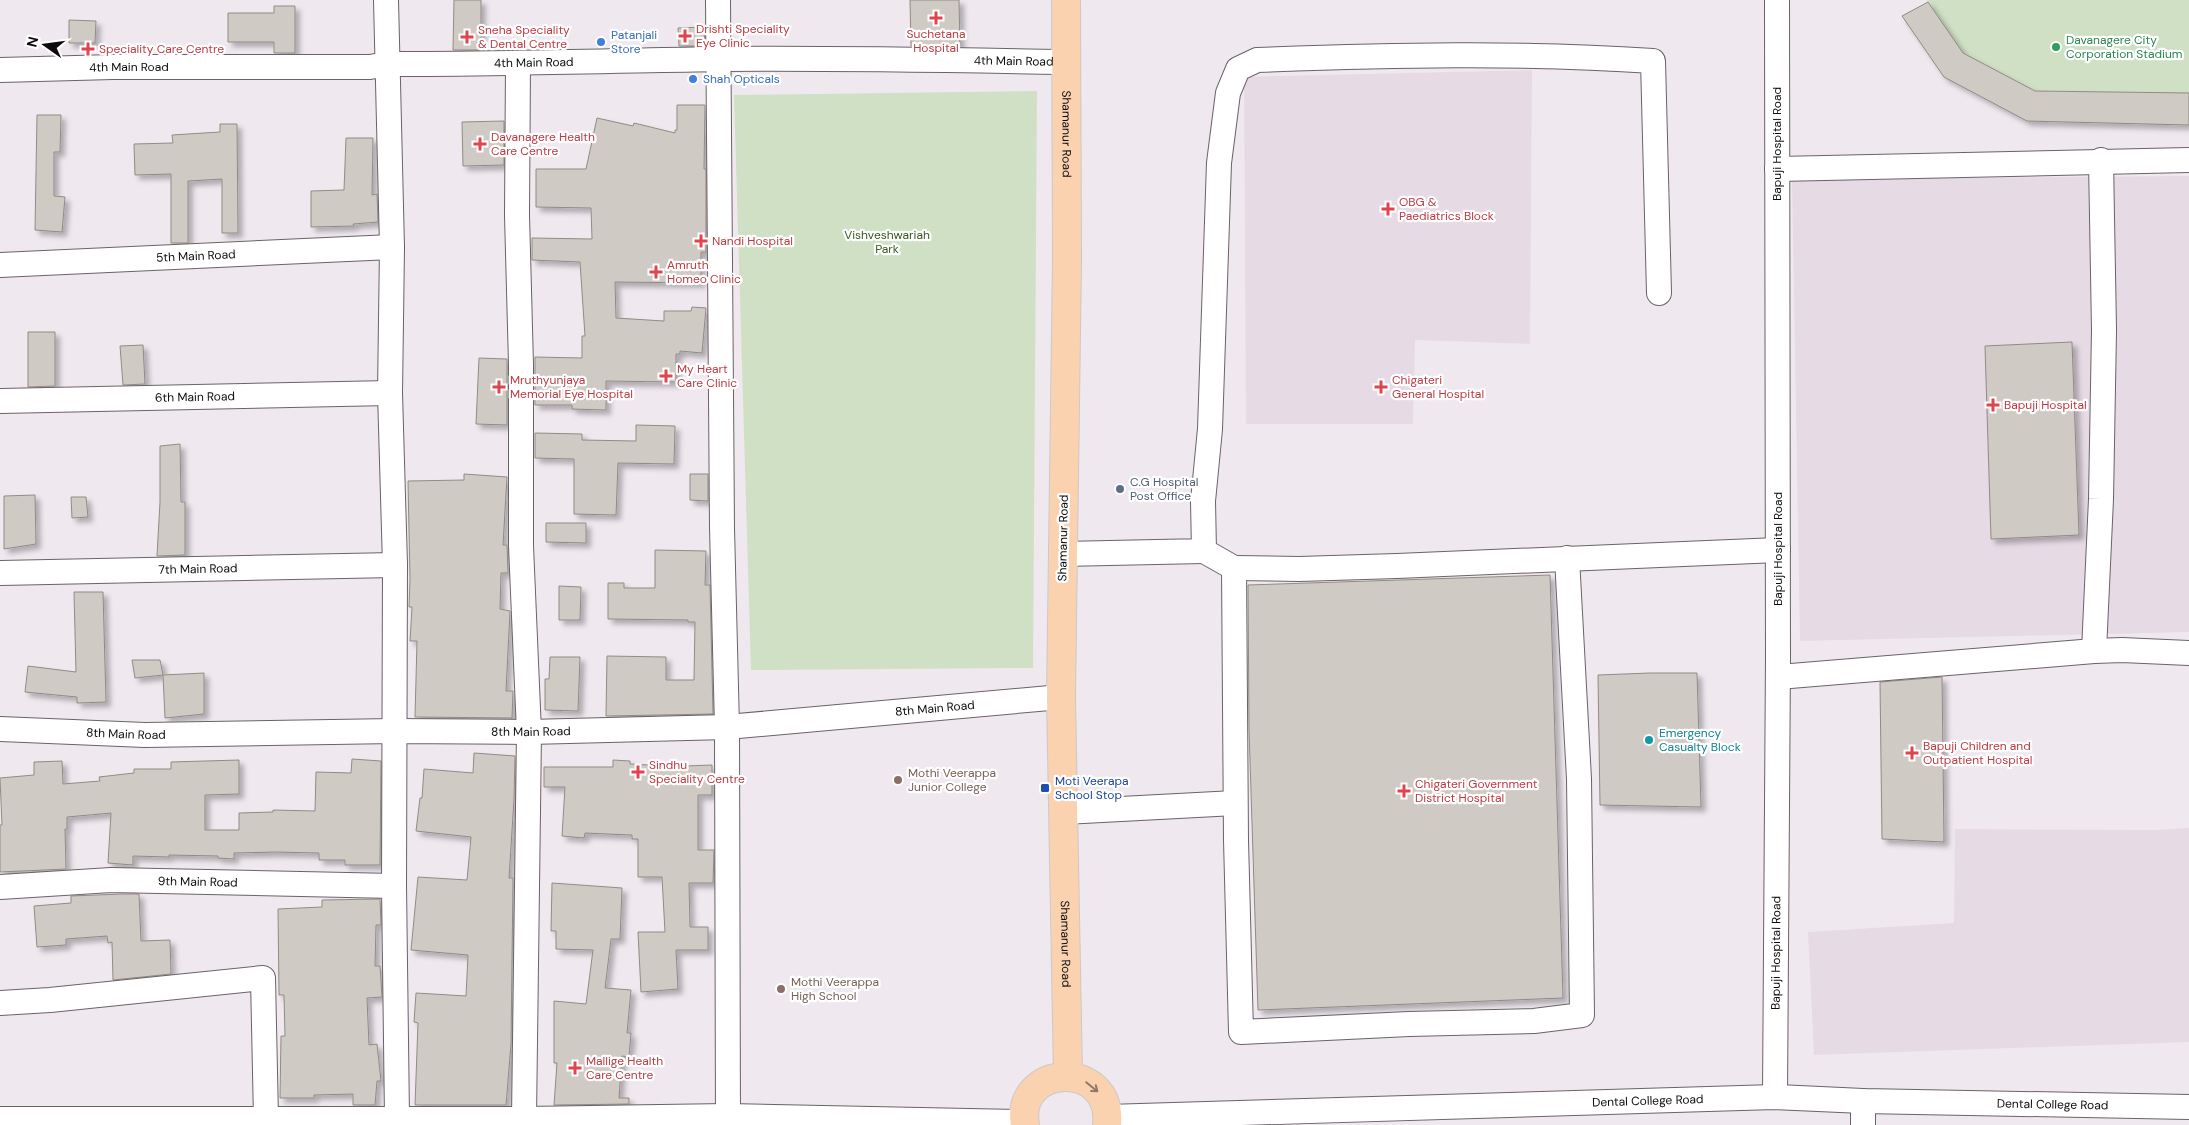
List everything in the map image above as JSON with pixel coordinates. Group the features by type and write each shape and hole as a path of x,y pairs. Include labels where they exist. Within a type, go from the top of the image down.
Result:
{"main road":[{"name":"Shamanur Road","path":"1066,0 1068,62 1067,259 1061,697 1068,1076"},
{"path":"1024,1123 1024,1111 1033,1092 1053,1078 1068,1076 1088,1082 1097,1090 1103,1100 1107,1121"}],"street":[{"path":"386,0 392,247 390,393 395,565 394,886 398,1118"},
{"path":"718,0 720,59 722,508 727,727 728,1120"},
{"name":"Bapuji Hospital Road","path":"1775,1097 1778,677 1777,0"},
{"path":"1204,551 1203,501 1210,420 1219,163 1228,93 1238,69 1257,60 1354,57 1526,55 1653,61 1659,293"},
{"name":"4th Main Road","path":"0,70 123,67 370,67 387,64 518,64 720,59 897,58 1068,62"},
{"path":"518,64 517,216 521,365 521,546 529,732 524,1119"},
{"path":"1777,169 2101,160 2189,160"},
{"path":"2094,651 2101,498 2104,330 2101,160"},
{"name":"5th Main Road","path":"0,264 392,247"},
{"name":"6th Main Road","path":"0,401 390,393"},
{"path":"1062,554 1204,551 1234,568 1338,568 1778,550"},
{"path":"1234,568 1235,803 1241,1032 1409,1024 1534,1021 1582,1015 1579,779 1566,558"},
{"name":"7th Main Road","path":"0,573 395,565"},
{"path":"1778,677 2094,651 2122,650 2189,653"},
{"name":"8th Main Road","path":"0,729 145,735 394,731 529,732 727,727 1061,697"},
{"path":"1064,812 1235,803"},
{"name":"9th Main Road","path":"0,886 111,880 394,886"},
{"path":"0,1003 50,1000 263,978 258,1121"},
{"name":"Dental College Road","path":"1107,1121 1394,1117 1775,1097 1863,1101 2189,1107"},
{"path":"1863,1101 1863,1125"},
{"path":"0,1119 258,1121 398,1118 1024,1123"}],"shaded area":[{"name":"OBG & Paediatrics Block","path":"1532,70 1530,344 1415,340 1413,424 1246,424 1244,77"},
{"name":"Bapuji Hospital","path":"2189,176 2189,632 1800,641 1792,179"},
{"path":"2189,828 2189,1042 1814,1055 1808,932 1954,923 1955,829 2155,830"}],"green space":[{"name":"Davanagere City Corporation Stadium","path":"1927,0 2189,0 2189,125 2027,121 1944,77 1902,16 1928,2"},
{"name":"Vishveshwariah Park","path":"1037,91 1033,668 751,670 734,95"}],"building":[{"path":"454,0 481,0 481,50 453,50"},
{"path":"910,0 959,0 960,46 911,46"},
{"path":"1928,2 1963,53 2035,91 2189,93 2189,125 2027,121 1944,77 1902,16"},
{"path":"274,6 295,6 295,53 274,53 274,42 228,42 228,13 274,13"},
{"path":"69,20 96,21 95,43 69,43"},
{"path":"704,27 705,46 679,46 678,28"},
{"path":"677,105 705,105 706,252 701,252 701,283 615,282 616,318 664,321 664,311 691,311 692,307 706,308 702,353 680,351 680,354 676,354 676,382 606,381 606,410 572,409 572,405 535,405 535,357 582,358 582,336 585,336 580,262 532,260 532,238 592,239 591,208 536,207 536,169 586,169 597,118 633,126 634,123 675,133 675,130 677,130"},
{"path":"37,115 61,115 60,152 54,152 54,196 65,197 62,232 35,230"},
{"path":"504,121 504,165 463,166 462,122"},
{"path":"220,124 237,124 238,233 222,233 222,179 188,181 188,243 171,243 171,174 135,175 134,144 173,143 172,135 220,132"},
{"path":"346,138 373,138 372,195 377,194 378,222 353,224 354,226 311,227 311,191 344,190"},
{"path":"28,332 55,332 55,386 28,387"},
{"path":"2072,342 2079,535 1991,539 1985,346"},
{"path":"143,345 145,384 123,385 120,346"},
{"path":"479,358 507,359 507,425 476,424"},
{"path":"636,425 675,426 674,464 618,463 616,515 574,514 574,459 535,458 535,433 582,434 582,440 636,441"},
{"path":"180,444 181,502 185,502 185,555 157,556 160,502 160,446"},
{"path":"464,474 507,477 503,545 507,545 508,573 501,573 500,609 510,611 506,691 513,691 512,718 415,717 417,641 410,641 412,607 409,607 408,481 464,480"},
{"path":"690,474 708,474 708,501 690,500"},
{"path":"35,495 36,544 4,549 4,496"},
{"path":"71,497 86,497 88,517 72,518"},
{"path":"546,523 586,523 586,543 546,542"},
{"path":"655,550 706,551 705,585 710,585 713,714 606,716 607,656 666,657 666,680 694,680 695,622 688,622 688,620 608,619 608,583 624,583 624,588 655,588"},
{"name":"Chigateri Government District Hospital","path":"1550,575 1563,998 1258,1010 1249,729 1248,585"},
{"path":"559,586 581,587 580,620 559,620"},
{"path":"74,592 103,592 106,702 77,703 77,697 25,692 28,666 76,672"},
{"path":"550,657 580,657 578,711 545,710 545,679 549,679"},
{"path":"132,660 160,660 163,675 135,678"},
{"path":"204,673 204,714 165,718 163,675"},
{"name":"Emergency Casualty Block","path":"1697,673 1701,807 1600,805 1598,675"},
{"name":"Bapuji Children and Outpatient Hospital","path":"1942,677 1944,842 1882,839 1880,682"},
{"path":"474,753 515,756 509,878 513,878 511,1044 506,1105 415,1105 418,1023 414,1022 416,993 466,996 468,955 411,950 418,877 467,880 471,837 416,831 420,798 422,798 424,769 473,773"},
{"path":"352,759 381,761 380,865 345,865 345,860 319,860 319,853 276,852 234,853 234,859 218,858 218,856 133,856 133,865 108,863 111,813 67,817 67,829 65,829 66,869 0,872 0,825 2,825 0,778 34,775 34,762 62,761 63,784 100,781 99,777 134,773 134,769 171,769 171,762 239,760 239,794 205,795 205,830 239,830 239,813 273,812 273,810 315,811 316,772 351,773"},
{"path":"613,760 630,761 630,764 648,765 648,768 685,770 685,766 712,765 712,795 698,795 698,850 714,850 713,883 689,883 690,927 708,927 708,950 676,950 678,989 641,992 638,932 665,932 662,877 638,877 638,839 632,839 632,835 585,833 584,838 562,836 565,787 544,787 544,767 613,767"},
{"path":"552,883 622,888 620,939 611,939 605,988 631,990 627,1033 631,1033 629,1057 622,1056 619,1098 629,1098 629,1104 554,1105 557,1063 554,1063 554,1001 586,1004 593,950 556,949 556,931 551,931"},
{"path":"139,894 141,941 170,940 171,974 113,980 112,942 108,943 107,936 66,939 66,945 37,947 34,906 71,903 71,896"},
{"path":"380,899 381,925 376,925 375,966 380,966 382,997 367,998 369,1045 377,1044 381,1081 377,1081 375,1105 353,1105 353,1094 314,1095 314,1098 280,1098 281,1036 285,1036 284,995 279,995 278,909 322,907 322,900"}],"place":[{"name":"Suchetana Hospital","path":"936,18"},
{"name":"Drishti Speciality Eye Clinic","path":"685,36"},
{"name":"Sneha Speciality & Dental Centre","path":"467,37"},
{"name":"Patanjali Store","path":"601,42"},
{"name":"Davanagere City Corporation Stadium","path":"2056,47"},
{"name":"Speciality Care Centre","path":"88,49"},
{"name":"Shah Opticals","path":"693,79"},
{"name":"Davanagere Health Care Centre","path":"480,144"},
{"name":"OBG & Paediatrics Block","path":"1388,209"},
{"name":"Nandi Hospital","path":"701,241"},
{"name":"Amruth Homeo Clinic","path":"656,272"},
{"name":"My Heart Care Clinic","path":"666,376"},
{"name":"Mruthyunjaya Memorial Eye Hospital","path":"499,387"},
{"name":"Chigateri General Hospital","path":"1381,387"},
{"name":"Bapuji Hospital","path":"1993,405"},
{"name":"C.G Hospital Post Office","path":"1120,489"},
{"name":"Emergency Casualty Block","path":"1649,740"},
{"name":"Bapuji Children and Outpatient Hospital","path":"1912,753"},
{"name":"Sindhu Speciality Centre","path":"638,772"},
{"name":"Mothi Veerappa Junior College","path":"898,780"},
{"name":"Moti Veerapa School Stop","path":"1045,788"},
{"name":"Chigateri Government District Hospital","path":"1404,791"},
{"name":"Mothi Veerappa High School","path":"781,989"},
{"name":"Mallige Health Care Centre","path":"575,1068"}]}
